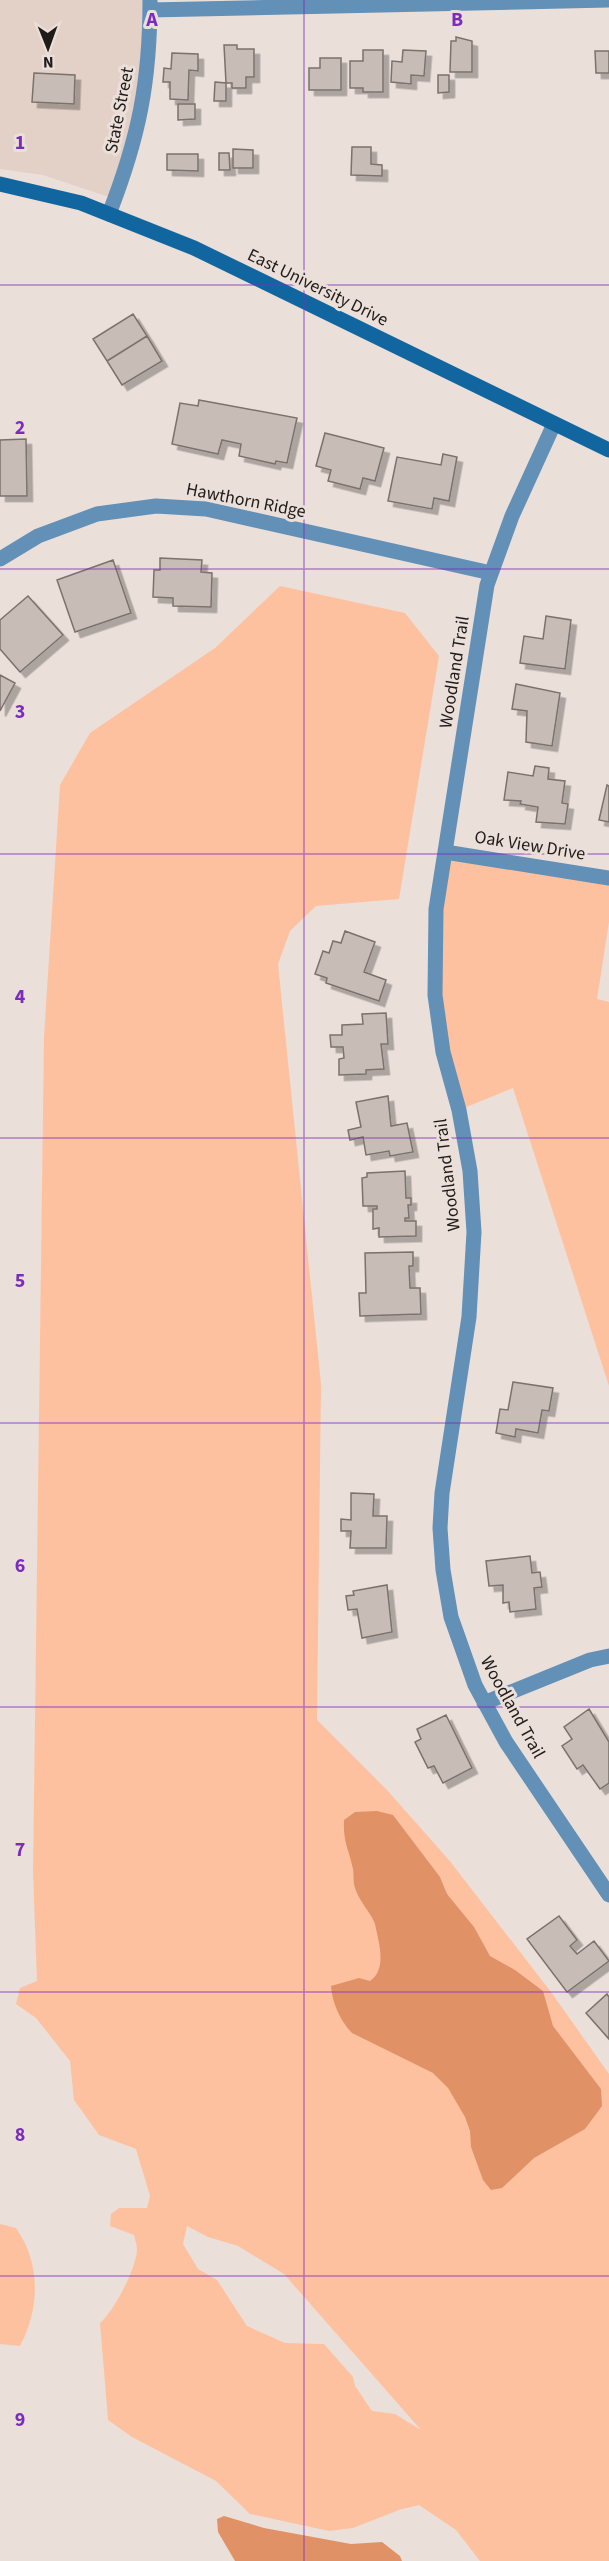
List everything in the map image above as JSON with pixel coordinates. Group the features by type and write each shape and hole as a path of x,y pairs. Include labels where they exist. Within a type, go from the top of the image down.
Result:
{"main road":[{"name":"East University Drive","path":"0,184 52,195 109,213 194,248 609,450"}],"street":[{"path":"150,5 609,0"},
{"name":"State Street","path":"109,213 127,169 141,117 149,64 150,5"},
{"name":"Woodland Trail","path":"554,424 512,516 491,573 445,852 434,938 435,995 443,1052 459,1110 470,1171 474,1233 468,1327 442,1493 440,1528 443,1570 451,1617 465,1663 484,1703 512,1752 609,1895"},
{"name":"Hawthorn Ridge","path":"0,559 38,536 97,514 136,507 173,506 206,509 491,573"},
{"name":"Oak View Drive","path":"445,852 609,878"},
{"path":"484,1703 590,1660 609,1656"}],"shaded area":[{"path":"0,0 150,0 150,37 115,199 43,175 0,169"},
{"path":"280,586 405,613 439,656 399,899 316,906 290,931 278,964 321,1384 317,1720 387,1790 449,1860 551,1992 609,2074 609,2561 480,2561 456,2530 419,2505 399,2510 353,2528 329,2531 250,2514 216,2481 132,2437 108,2420 100,2323 112,2309 123,2289 133,2268 137,2250 134,2235 110,2226 111,2214 119,2208 147,2208 150,2196 136,2149 99,2135 74,2100 70,2061 36,2018 16,2004 20,1988 37,1981 33,1872 44,1037 60,785 90,733 215,648","holes":["187,2226 208,2237 238,2246 284,2274 421,2430 395,2414 372,2411 355,2386 353,2377 324,2344 285,2343 247,2326 217,2280 198,2269 183,2244"]},
{"path":"445,852 609,878 609,922 597,999 609,1002 609,1386 513,1088 459,1110 438,1024"},
{"path":"377,1811 393,1815 440,1877 447,1894 474,1927 490,1956 515,1970 543,1991 553,2026 601,2089 602,2106 585,2129 534,2158 502,2188 491,2190 483,2180 471,2147 470,2131 465,2117 448,2088 433,2073 352,2033 340,2017 335,2005 331,1986 359,1978 370,1981 376,1976 380,1962 375,1924 355,1888 353,1869 345,1840 344,1820 355,1812"},
{"path":"0,2224 16,2228 30,2256 34,2271 34,2302 27,2332 20,2346 0,2344"},
{"path":"224,2516 264,2528 351,2544 382,2542 400,2556 402,2561 235,2561 218,2532 217,2519"}],"building":[{"path":"456,37 472,41 472,72 450,72 451,41 456,41"},
{"path":"224,45 237,45 237,49 254,49 254,77 246,77 246,88 232,88 232,83 226,83"},
{"path":"363,50 383,50 383,92 363,92 363,88 350,88 350,61 363,61"},
{"path":"403,50 426,51 424,76 411,75 411,84 391,82 392,61 402,62"},
{"path":"595,51 609,51 609,73 596,73"},
{"path":"172,53 198,54 198,71 189,70 188,100 170,99 170,82 163,82 164,68 171,69"},
{"path":"320,58 341,58 341,90 309,90 309,68 320,68"},
{"path":"34,73 75,75 74,104 32,102"},
{"path":"438,75 449,75 449,92 438,93"},
{"path":"215,82 226,83 226,101 214,101"},
{"path":"178,104 195,104 195,119 178,120"},
{"path":"352,147 371,147 371,164 382,165 382,176 351,175"},
{"path":"233,149 253,150 253,168 233,168"},
{"path":"219,153 229,153 230,170 219,170"},
{"path":"167,154 198,154 198,171 167,170"},
{"path":"133,314 147,336 107,361 93,339"},
{"path":"147,336 162,361 122,385 107,361"},
{"path":"199,400 297,418 287,463 276,461 275,464 239,456 241,444 222,440 218,454 172,444 180,403 198,406"},
{"path":"325,433 384,448 375,481 363,478 360,489 328,481 331,470 316,466"},
{"path":"26,439 27,496 0,496 0,440"},
{"path":"443,454 457,457 449,501 434,498 432,509 388,501 397,457 441,465"},
{"path":"160,558 202,560 201,572 212,573 211,607 173,606 173,598 153,597 154,570 160,570"},
{"path":"113,560 131,613 75,632 57,580"},
{"path":"28,596 63,635 20,672 0,649 0,620"},
{"path":"546,616 571,620 565,669 520,663 524,636 543,639"},
{"path":"0,675 15,683 0,711"},
{"path":"516,684 560,693 552,746 526,742 527,711 512,709"},
{"path":"535,766 549,768 548,779 565,781 562,803 568,804 565,824 536,822 538,807 520,804 521,801 504,800 508,772 533,776"},
{"path":"607,785 609,786 609,822 599,820"},
{"path":"345,931 375,942 364,972 386,980 379,1001 326,983 327,978 315,974 323,951 329,953 333,941 341,943"},
{"path":"386,1013 388,1044 381,1044 384,1069 366,1070 366,1074 339,1075 339,1059 344,1058 343,1047 331,1047 330,1035 342,1035 342,1025 363,1024 362,1014"},
{"path":"388,1096 391,1126 407,1123 413,1152 390,1156 389,1151 366,1155 363,1137 350,1140 348,1130 361,1127 356,1102"},
{"path":"405,1171 406,1198 411,1198 411,1205 408,1205 409,1218 405,1218 405,1221 416,1221 416,1236 379,1237 379,1228 373,1229 373,1209 377,1209 377,1206 363,1206 362,1178 367,1177 367,1173"},
{"path":"413,1252 413,1266 409,1266 410,1288 420,1288 421,1314 360,1316 359,1293 366,1293 365,1253"},
{"path":"513,1382 553,1388 549,1411 542,1410 538,1433 516,1429 515,1437 496,1433 500,1409 508,1410"},
{"path":"351,1493 374,1494 373,1516 387,1516 386,1548 350,1548 351,1531 341,1531 341,1519 351,1520"},
{"path":"530,1556 532,1573 540,1572 542,1587 534,1588 536,1609 510,1612 509,1602 503,1603 503,1585 489,1586 486,1561"},
{"path":"387,1585 392,1632 362,1638 357,1609 348,1610 346,1596 354,1595 353,1591"},
{"path":"589,1709 609,1742 609,1783 600,1789 583,1765 577,1769 562,1746 572,1739 564,1727"},
{"path":"446,1715 472,1768 443,1783 434,1766 428,1768 415,1742 421,1739 417,1729"},
{"path":"559,1916 577,1940 570,1946 577,1954 594,1941 609,1961 567,1992 527,1939"},
{"path":"607,1994 609,1997 609,2039 586,2013"}]}
